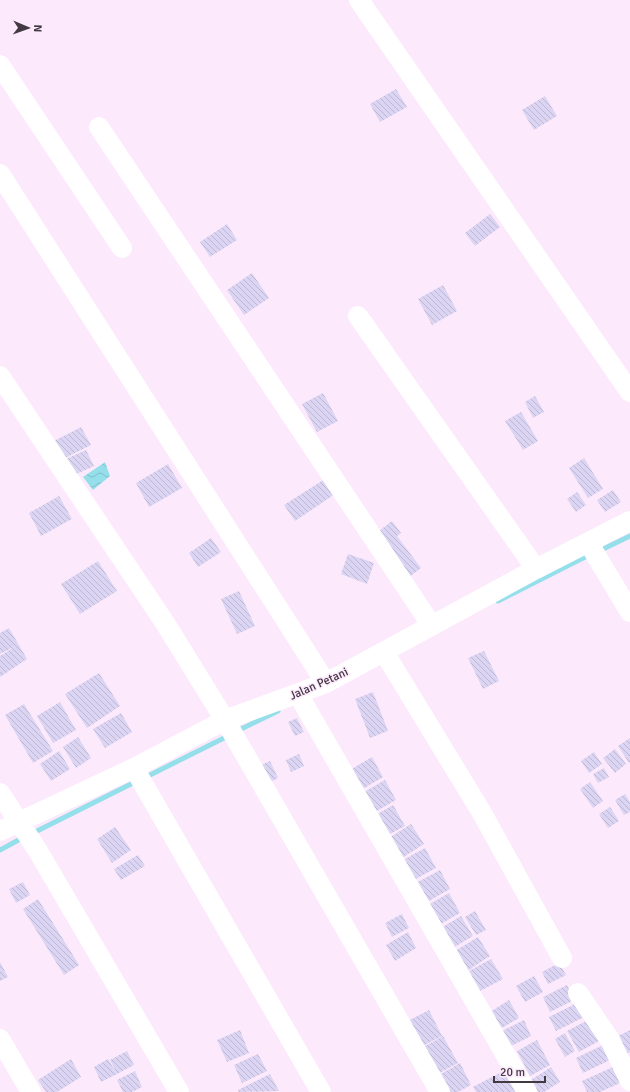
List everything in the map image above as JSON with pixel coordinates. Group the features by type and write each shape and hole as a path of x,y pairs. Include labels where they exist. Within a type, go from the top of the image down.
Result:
{"street":[{"path":"359,0 630,392"},
{"path":"0,65 122,248"},
{"path":"99,127 432,626"},
{"path":"0,174 326,683"},
{"path":"358,316 536,569"},
{"path":"0,376 165,623 225,720 440,1092"},
{"name":"Jalan Petani","path":"0,831 22,827 140,777 225,720 301,702 326,683 536,569 596,554 630,521"},
{"path":"596,554 630,612"},
{"path":"384,652 482,813 562,958"},
{"path":"301,702 527,1092"},
{"path":"140,777 320,1092"},
{"path":"0,793 38,851 179,1092"},
{"path":"578,992 610,1040 630,1081"},
{"path":"0,1039 31,1092"}],"water":[{"path":"105,462 110,476 93,490 83,477"}],"building":[{"path":"396,89 407,107 380,122 370,104"},
{"path":"545,96 557,116 534,130 522,110"},
{"path":"490,214 500,227 475,246 465,233"},
{"path":"227,224 237,240 210,257 200,242"},
{"path":"252,273 269,298 244,315 227,290"},
{"path":"443,285 457,311 432,325 418,299"},
{"path":"323,393 338,421 317,432 302,404"},
{"path":"535,396 544,412 533,418 525,402"},
{"path":"521,412 538,441 523,450 505,421"},
{"path":"81,427 91,445 63,459 54,441"},
{"path":"86,450 94,466 72,476 64,460"},
{"path":"584,458 603,489 588,498 569,468"},
{"path":"168,464 182,488 149,507 136,483"},
{"path":"328,477 338,492 295,521 284,505"},
{"path":"613,490 621,502 605,512 597,500"},
{"path":"577,492 586,505 576,512 567,499"},
{"path":"59,496 72,519 41,536 29,513"},
{"path":"392,521 401,533 397,536 421,568 408,578 375,534"},
{"path":"211,538 221,552 198,567 189,553"},
{"path":"348,554 374,563 367,584 341,574"},
{"path":"98,561 117,591 80,614 61,584"},
{"path":"239,591 255,626 237,634 221,599"},
{"path":"9,628 27,659 0,677 0,656 16,646 0,654 0,633"},
{"path":"484,651 499,681 483,689 468,658"},
{"path":"99,673 120,706 87,728 65,694"},
{"path":"373,692 388,731 370,738 355,699"},
{"path":"60,702 76,730 53,743 37,716"},
{"path":"24,704 53,751 33,763 5,715"},
{"path":"121,713 132,732 105,748 93,729"},
{"path":"297,718 304,732 295,736 288,722"},
{"path":"78,737 91,758 76,768 63,747"},
{"path":"630,738 630,762 629,763 618,746"},
{"path":"615,749 626,764 615,773 603,758"},
{"path":"59,751 70,769 51,781 40,764"},
{"path":"594,752 602,764 589,773 581,761"},
{"path":"299,754 304,766 291,772 286,760"},
{"path":"372,757 383,777 361,790 350,770"},
{"path":"270,761 278,778 266,784 257,767"},
{"path":"604,768 609,777 598,783 593,774"},
{"path":"385,780 396,800 375,812 364,792"},
{"path":"590,782 603,801 593,808 580,789"},
{"path":"625,794 630,802 630,812 624,815 615,800"},
{"path":"393,805 405,826 388,835 376,815"},
{"path":"610,807 619,821 608,828 599,814"},
{"path":"411,824 424,844 402,858 389,838"},
{"path":"115,827 131,850 112,863 97,839"},
{"path":"425,848 436,868 414,880 403,860"},
{"path":"138,855 145,866 121,880 114,869"},
{"path":"440,870 450,889 429,901 418,882"},
{"path":"23,882 30,895 16,903 9,889"},
{"path":"449,893 460,913 439,925 428,905"},
{"path":"38,899 79,965 64,975 23,909"},
{"path":"475,911 486,930 476,935 465,917"},
{"path":"402,914 409,928 392,937 385,923"},
{"path":"461,916 473,936 453,948 441,928"},
{"path":"408,932 416,948 395,961 386,945"},
{"path":"478,937 490,956 467,971 455,951"},
{"path":"491,959 503,979 480,991 469,971"},
{"path":"0,962 8,977 0,981"},
{"path":"559,963 566,975 548,984 542,972"},
{"path":"534,976 543,992 525,1002 516,986"},
{"path":"567,985 574,1000 550,1012 543,997"},
{"path":"509,1000 519,1018 500,1029 490,1012"},
{"path":"577,1003 584,1017 556,1031 549,1017"},
{"path":"429,1010 442,1036 417,1049 404,1023"},
{"path":"524,1020 531,1036 509,1047 502,1031"},
{"path":"588,1020 599,1041 579,1052 567,1031"},
{"path":"240,1030 249,1053 227,1062 217,1040"},
{"path":"630,1030 630,1052 627,1054 618,1036"},
{"path":"565,1033 575,1051 565,1057 555,1039"},
{"path":"443,1036 458,1063 432,1077 418,1050"},
{"path":"537,1040 550,1065 530,1076 517,1051"},
{"path":"603,1045 610,1060 583,1073 576,1058"},
{"path":"127,1051 134,1065 117,1074 110,1060"},
{"path":"258,1054 267,1071 242,1083 234,1065"},
{"path":"71,1059 81,1077 57,1092 46,1092 38,1080"},
{"path":"108,1059 117,1074 101,1082 94,1067"},
{"path":"460,1063 471,1085 458,1092 442,1092 434,1078"},
{"path":"551,1067 560,1082 544,1092 538,1092 531,1080"},
{"path":"613,1067 620,1083 600,1092 587,1092 582,1081"},
{"path":"509,1068 522,1092 476,1092 473,1087"},
{"path":"135,1071 142,1087 132,1092 123,1092 117,1080"},
{"path":"270,1074 279,1091 239,1092 238,1090"}],"waterway":[{"path":"599,551 630,536"},
{"path":"498,601 591,554"},
{"path":"237,731 278,711"},
{"path":"144,778 230,735"},
{"path":"31,834 137,781"},
{"path":"0,850 24,837"}]}
